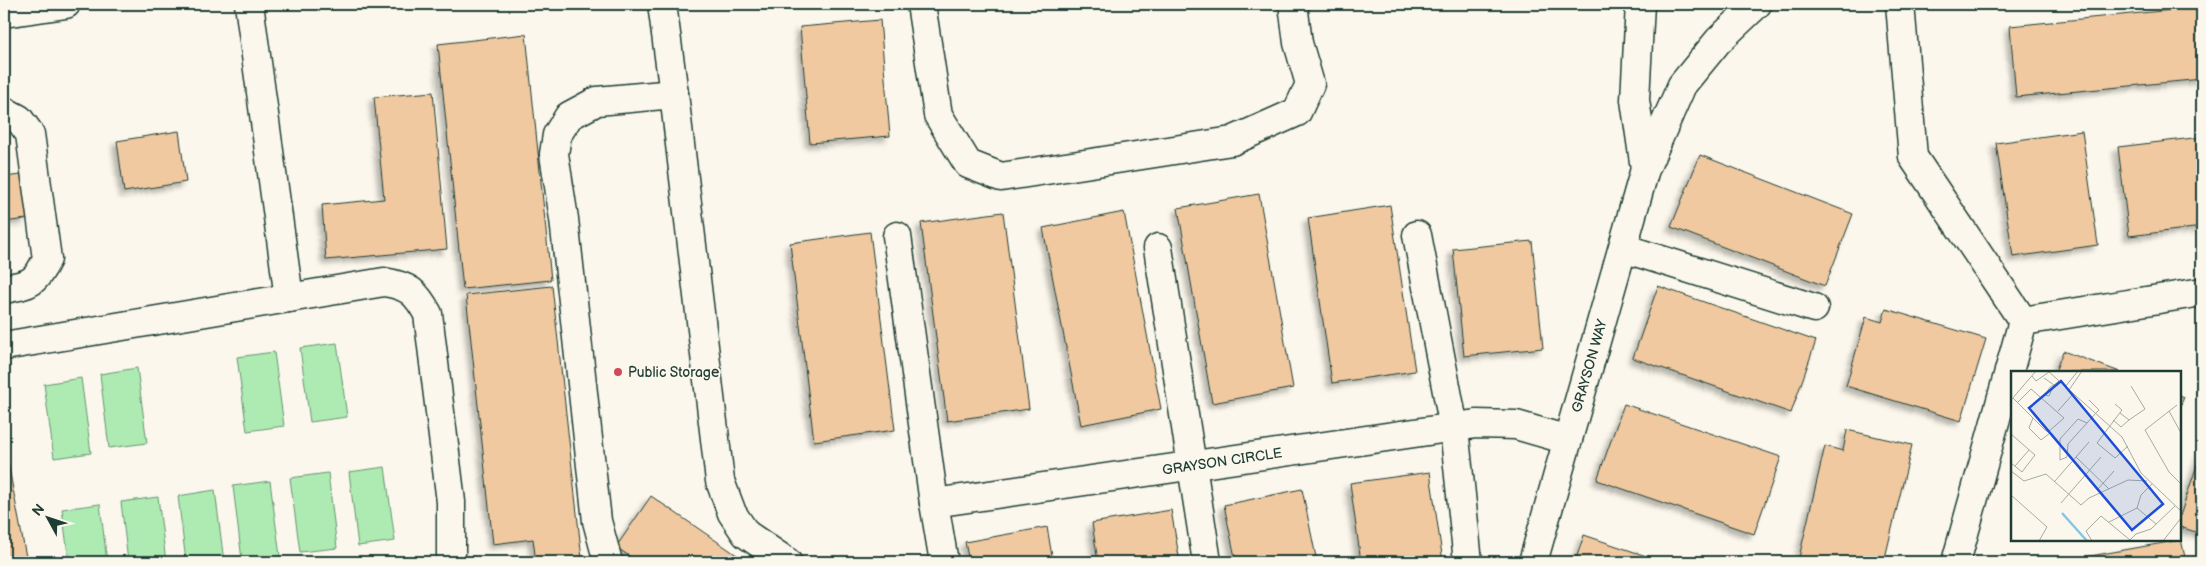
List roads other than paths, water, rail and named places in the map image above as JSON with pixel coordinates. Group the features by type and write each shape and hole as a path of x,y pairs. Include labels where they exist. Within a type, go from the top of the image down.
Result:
{"street":[{"path":"4,13 66,4"},
{"path":"248,4 289,298"},
{"path":"662,4 720,481 732,512 746,534 787,562"},
{"path":"921,4 938,115 968,164 1001,177 1232,141 1297,112 1310,84 1298,43 1293,4"},
{"name":"GRAYSON WAY","path":"1640,4 1635,100 1645,169"},
{"name":"GRAYSON WAY","path":"1533,562 1645,169 1682,85 1718,41 1757,4"},
{"path":"1900,4 1913,157 2023,321 1956,562"},
{"path":"608,562 597,521 564,219 554,154 557,135 569,116 597,101 674,94"},
{"path":"4,111 19,118 30,134 47,259 39,274 28,284 4,289"},
{"path":"897,236 944,562"},
{"path":"1418,236 1454,428 1468,562"},
{"path":"1158,248 1207,562"},
{"path":"1623,248 1814,308"},
{"path":"4,346 384,282 403,286 419,297 428,314 451,502 451,562"},
{"path":"2023,321 2202,292"},
{"name":"GRAYSON CIRCLE","path":"934,503 1476,424 1516,425 1568,440"}],"place":[{"name":"Public Storage","path":"618,372"}]}
